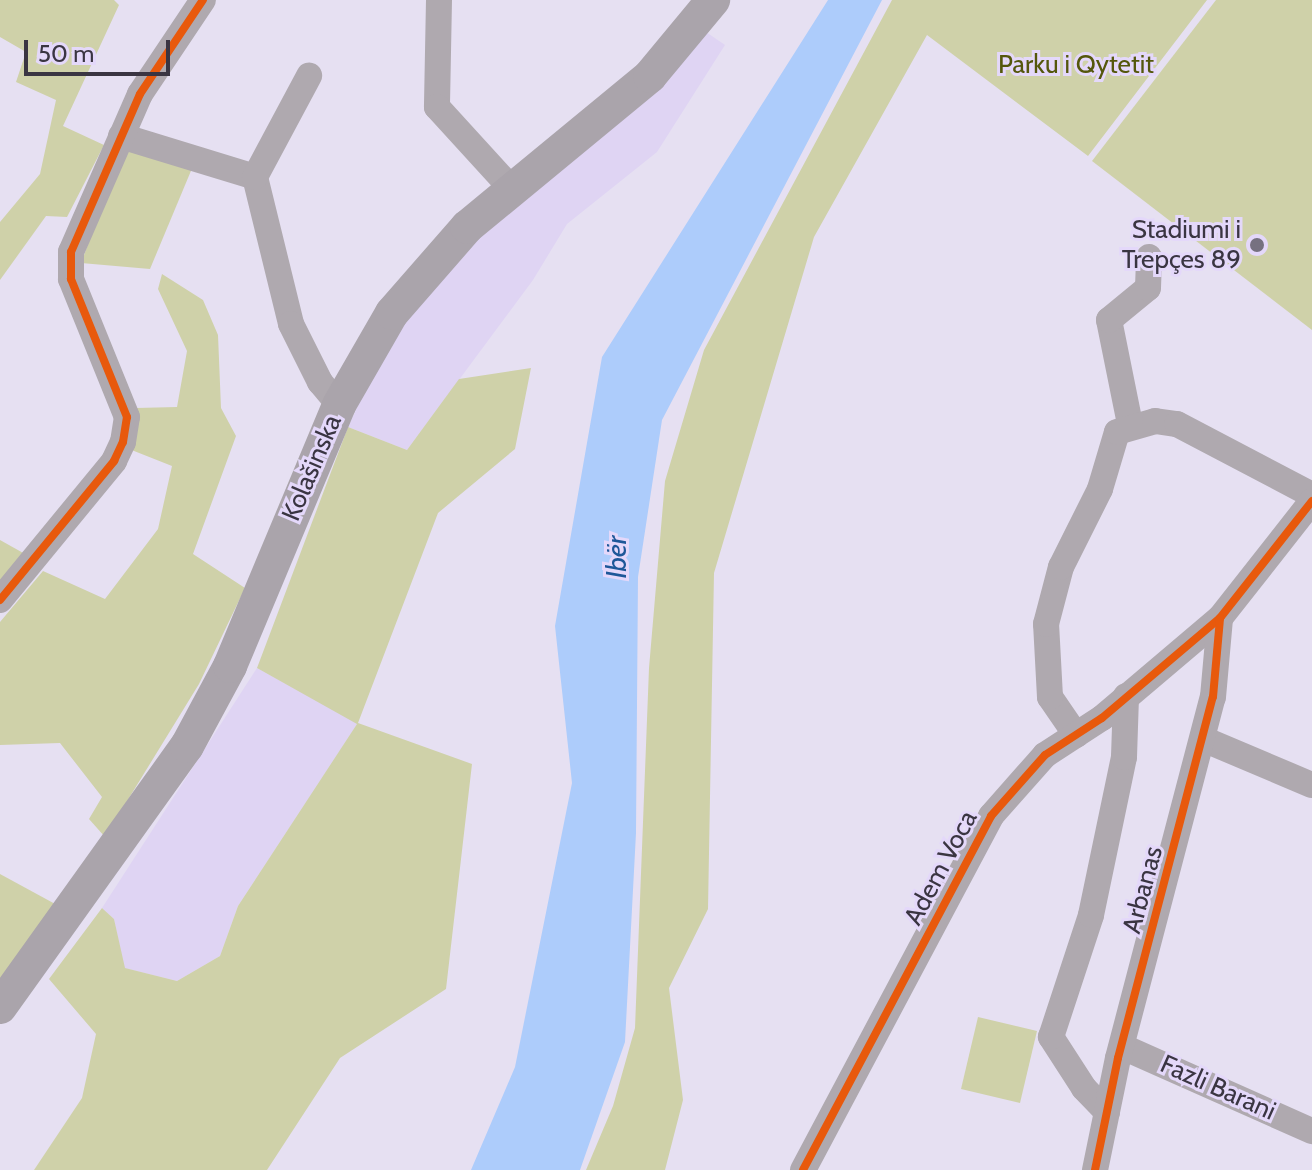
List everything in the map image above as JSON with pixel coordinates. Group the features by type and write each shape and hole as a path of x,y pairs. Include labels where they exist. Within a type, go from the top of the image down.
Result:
{"main road":[{"name":"Kolašinska","path":"0,1007 187,746 230,666 339,405 392,313 467,227 650,76 713,0"}],"street":[{"path":"0,600 114,461 127,430 120,392 71,279 71,252 140,94 203,0"},
{"path":"439,0 437,107 511,188"},
{"path":"309,76 255,177 291,324 339,405"},
{"path":"121,136 255,177"},
{"path":"1130,424 1109,320 1148,288 1149,257"},
{"path":"1076,735 1050,697 1046,624 1050,598 1100,489 1111,441 1130,424 1155,421 1202,434 1312,498"},
{"name":"Adem Voca","path":"803,1170 991,816 1017,781 1220,618 1312,498"},
{"name":"Arbanas","path":"1099,1168 1107,1112 1213,697 1220,618"},
{"path":"1107,1112 1084,1088 1051,1037 1094,902 1124,757 1126,696"},
{"path":"1203,739 1312,785"},
{"name":"Fazli Barani","path":"1123,1047 1312,1131"}],"shaded area":[{"path":"706,32 725,45 657,152 567,224 533,280 407,450 348,427 403,310 496,217"},
{"path":"257,668 358,723 238,906 220,956 177,981 124,968 114,919 102,908"}],"green space":[{"path":"0,0 114,0 119,5 63,126 104,145 67,217 46,216 0,280 0,222 40,174 56,100 16,82 26,52 0,37"},
{"name":"Parku i Qytetit","path":"892,0 1207,0 1088,156 927,35 814,237 714,573 708,909 669,988 683,1100 665,1170 586,1170 613,1106 635,1028 649,668 665,481 704,350"},
{"name":"Stadiumi i Trepçes 89","path":"1216,0 1312,0 1312,330 1092,161"},
{"path":"125,145 193,166 150,269 81,263"},
{"path":"162,274 203,300 218,335 221,408 236,436 193,554 245,588 199,684 105,837 89,819 102,797 60,743 0,745 0,622 43,571 105,599 158,529 172,466 129,449 136,408 177,407 187,351 158,289"},
{"path":"531,368 515,449 438,513 358,723 472,764 446,989 340,1058 267,1170 34,1170 82,1098 96,1034 49,979 102,908 114,919 125,968 177,981 220,956 238,906 357,724 257,668 348,427 407,450 459,379"},
{"path":"0,540 25,554 0,586"},
{"path":"0,874 57,905 0,985"},
{"path":"978,1017 1037,1031 1020,1103 961,1089"}],"water":[{"name":"Ibër","path":"828,0 882,0 662,420 638,577 636,833 625,1042 580,1170 471,1170 515,1067 572,783 555,626 602,357"}],"cycle path":[{"path":"0,600 114,461 123,442 127,417 71,279 71,252 140,94 203,0"},
{"path":"803,1170 991,816 1045,755 1102,718 1220,618 1312,501"},
{"path":"1095,1170 1118,1058 1213,697 1220,618"}],"place":[{"name":"Stadiumi i Trepçes 89","path":"1257,245"}]}
